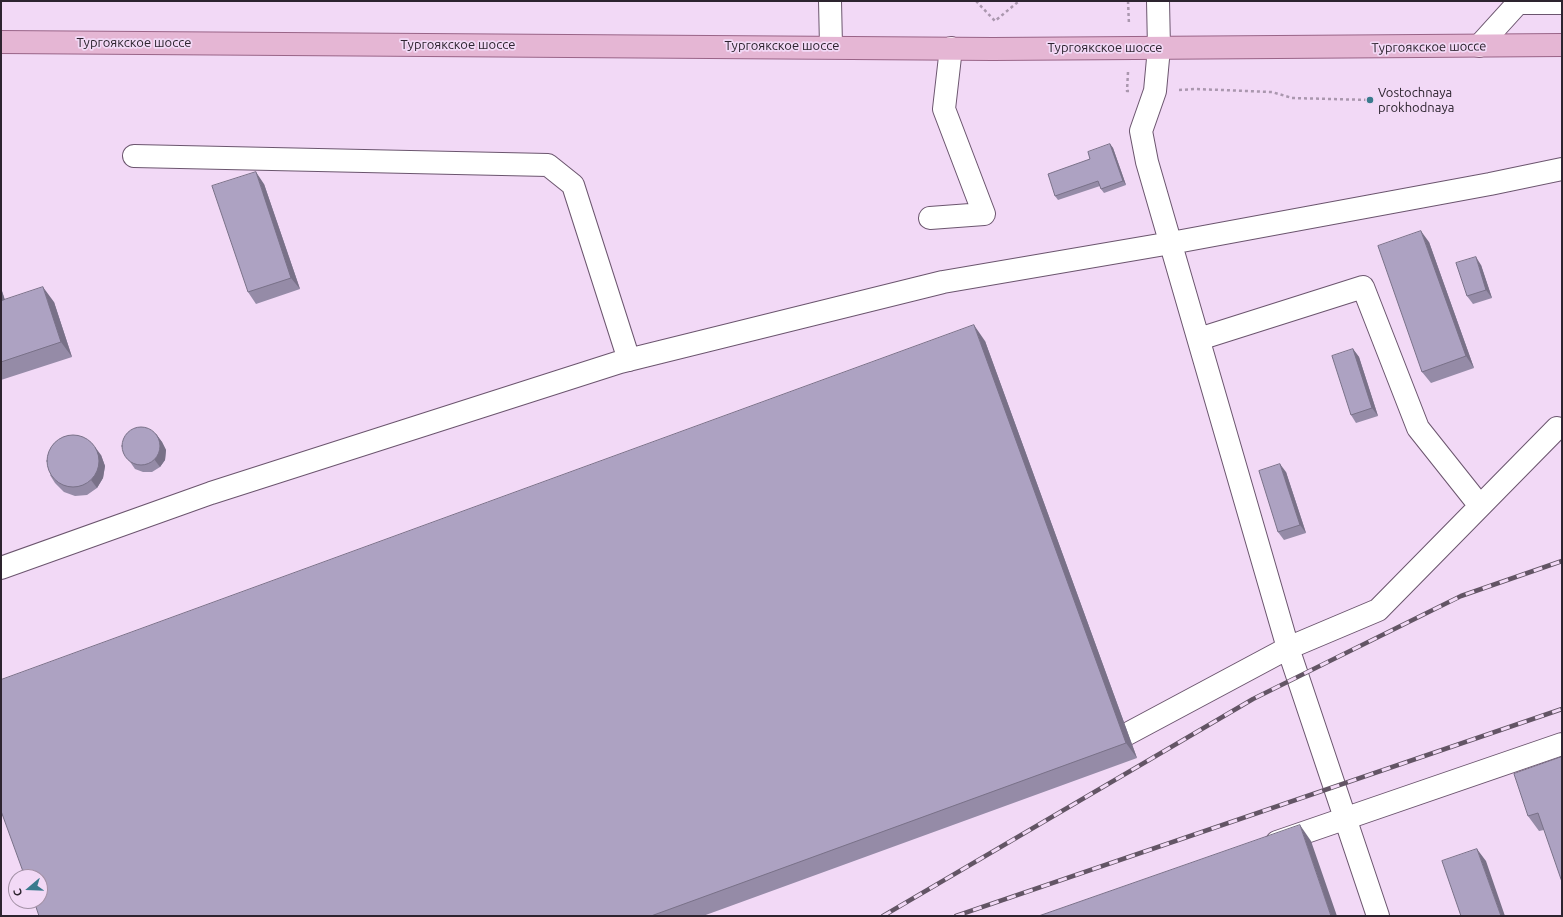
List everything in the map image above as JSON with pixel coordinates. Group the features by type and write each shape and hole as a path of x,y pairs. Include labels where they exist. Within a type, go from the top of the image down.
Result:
{"main road":[{"name":"Тургоякское шоссе","path":"1,42 831,46 951,48 1562,45"}],"lane":[{"path":"830,1 831,46"},
{"path":"1158,1 1159,48 1155,92 1141,131 1147,162 1288,648 1344,819 1378,916"},
{"path":"1479,46 1518,3 1562,4"},
{"path":"930,218 984,214 944,109 951,48"},
{"path":"134,156 548,165 573,185 630,360"},
{"path":"1,568 211,493 630,360 943,282 1171,243 1490,184 1562,169"},
{"path":"1199,339 1363,287 1418,428 1480,506"},
{"path":"1084,757 1288,648 1378,610 1557,428"},
{"path":"1255,849 1562,744"}],"path":[{"path":"976,1 995,21 1020,1"},
{"path":"1128,1 1129,48 1127,91 1155,92 1196,89 1272,92 1292,98 1370,100"}],"building":[{"path":"1110,144 1123,181 1101,189 1098,181 1055,196 1048,174 1090,159 1088,152"},
{"path":"256,172 291,278 248,292 212,186"},
{"path":"1421,231 1466,356 1422,372 1378,246"},
{"path":"1476,257 1486,290 1467,296 1456,263"},
{"path":"43,287 61,342 1,362 1,301"},
{"path":"974,325 1126,743 651,916 39,916 37,909 48,909 48,869 22,869 1,811 1,680"},
{"path":"1353,349 1372,408 1351,415 1332,356"},
{"path":"141,427 151,430 157,436 160,446 157,456 151,462 141,465 131,462 125,456 122,446 125,436 131,430"},
{"path":"68,435 78,435 92,442 99,456 99,466 92,480 78,487 68,487 58,483 51,476 47,466 47,456 51,446 58,439"},
{"path":"1280,464 1300,525 1278,532 1259,471"},
{"path":"1562,757 1562,882 1538,813 1528,816 1514,774"},
{"path":"1300,825 1331,916 1039,916"},
{"path":"1477,849 1501,916 1461,916 1442,861"}],"railway":[{"path":"883,916 1253,699 1461,596 1562,561"},
{"path":"956,916 1562,709"}],"place":[{"name":"Vostochnaya prokhodnaya","path":"1370,100"}]}
